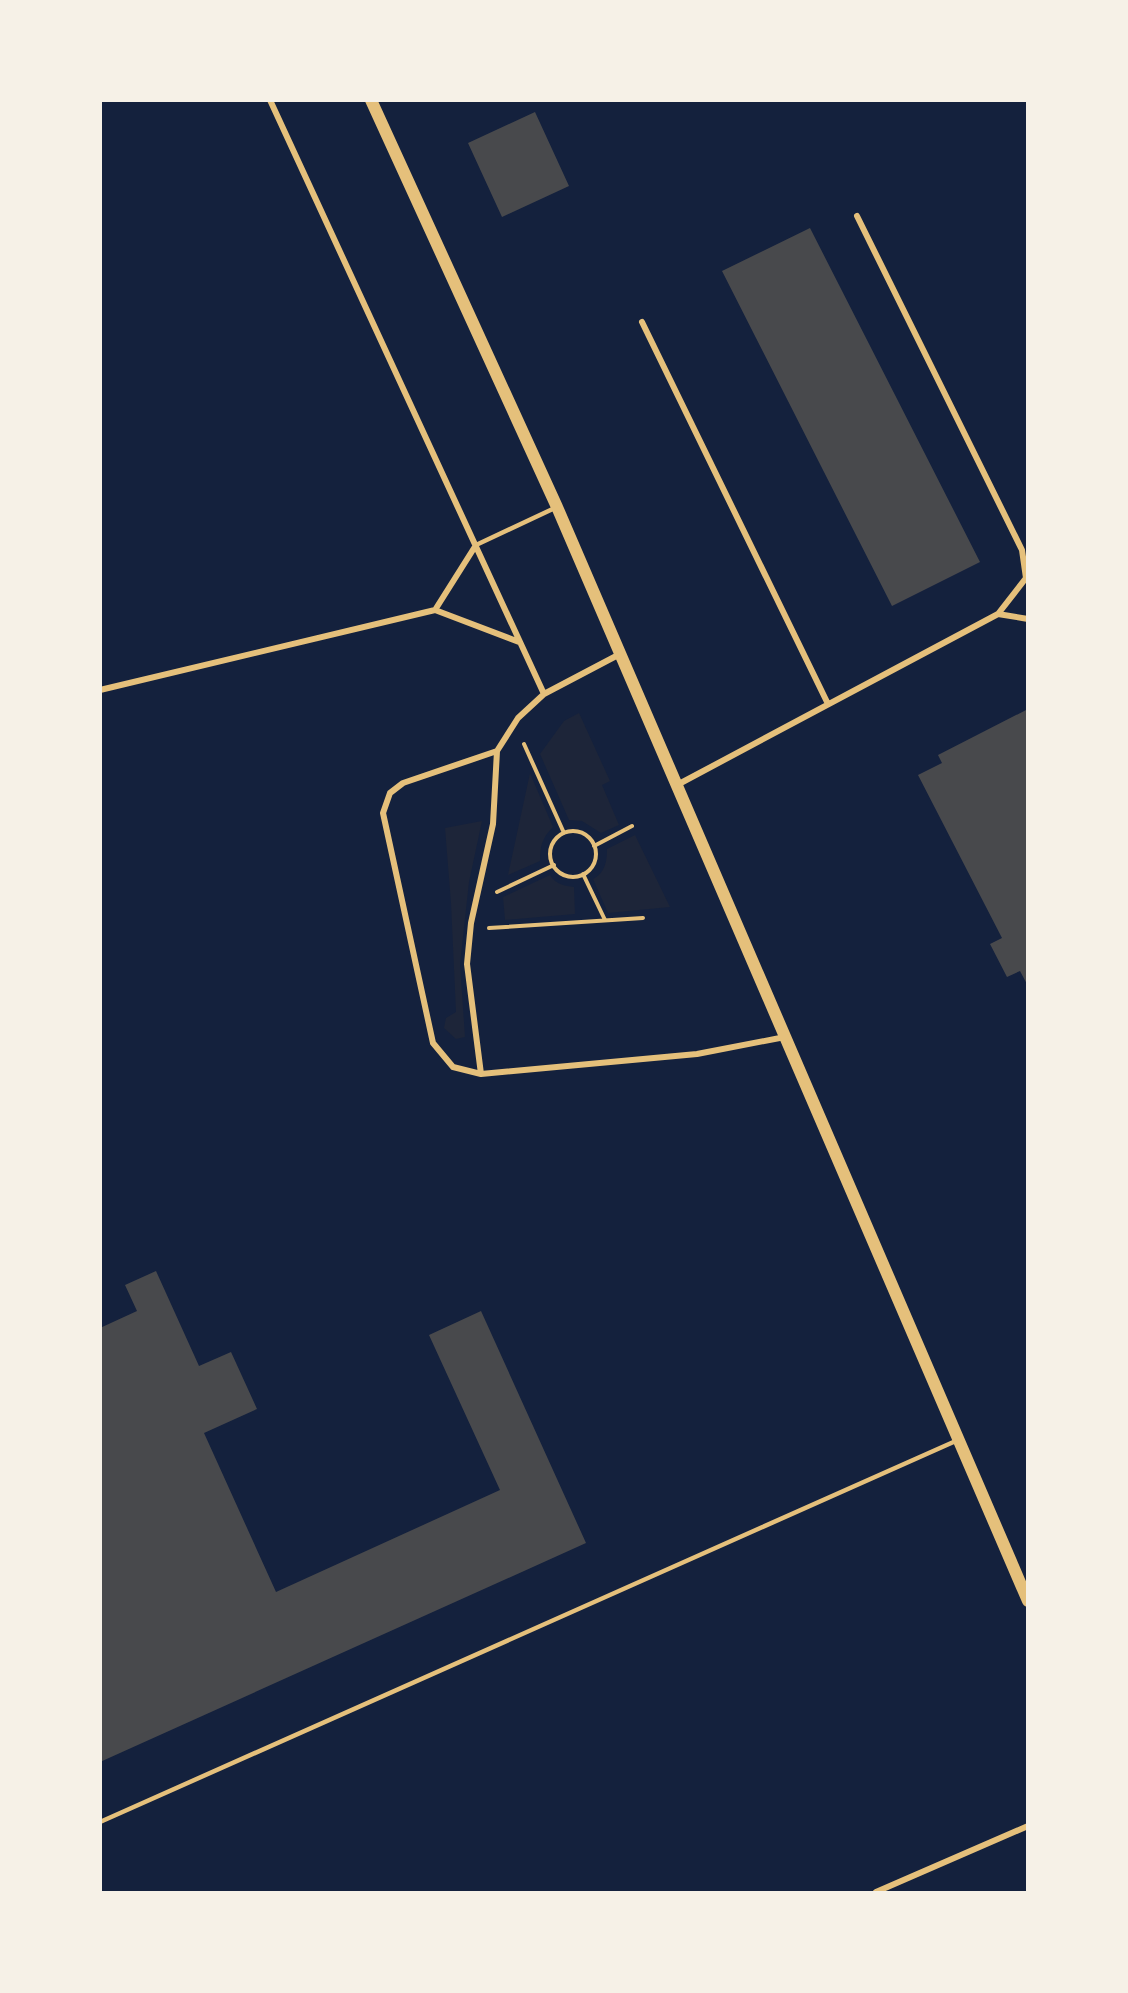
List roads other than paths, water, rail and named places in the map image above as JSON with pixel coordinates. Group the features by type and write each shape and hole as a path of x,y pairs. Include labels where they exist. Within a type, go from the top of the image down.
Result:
{"main road":[{"path":"372,101 557,507 1028,1601"}],"street":[{"path":"270,100 544,694"},
{"path":"676,786 998,614 1026,578 1022,550 857,216"},
{"path":"642,322 828,704"},
{"path":"435,610 476,545"},
{"path":"100,690 435,610 519,642"},
{"path":"998,614 1028,619"},
{"path":"481,1074 467,964 475,903 493,824 497,750 518,718 544,694 620,654"},
{"path":"497,750 403,783 390,793 383,813 433,1043 453,1067 481,1074 697,1054 784,1037"},
{"path":"876,1893 1028,1826"}],"lane":[{"path":"476,545 557,507"},
{"path":"100,1822 958,1440"}]}
